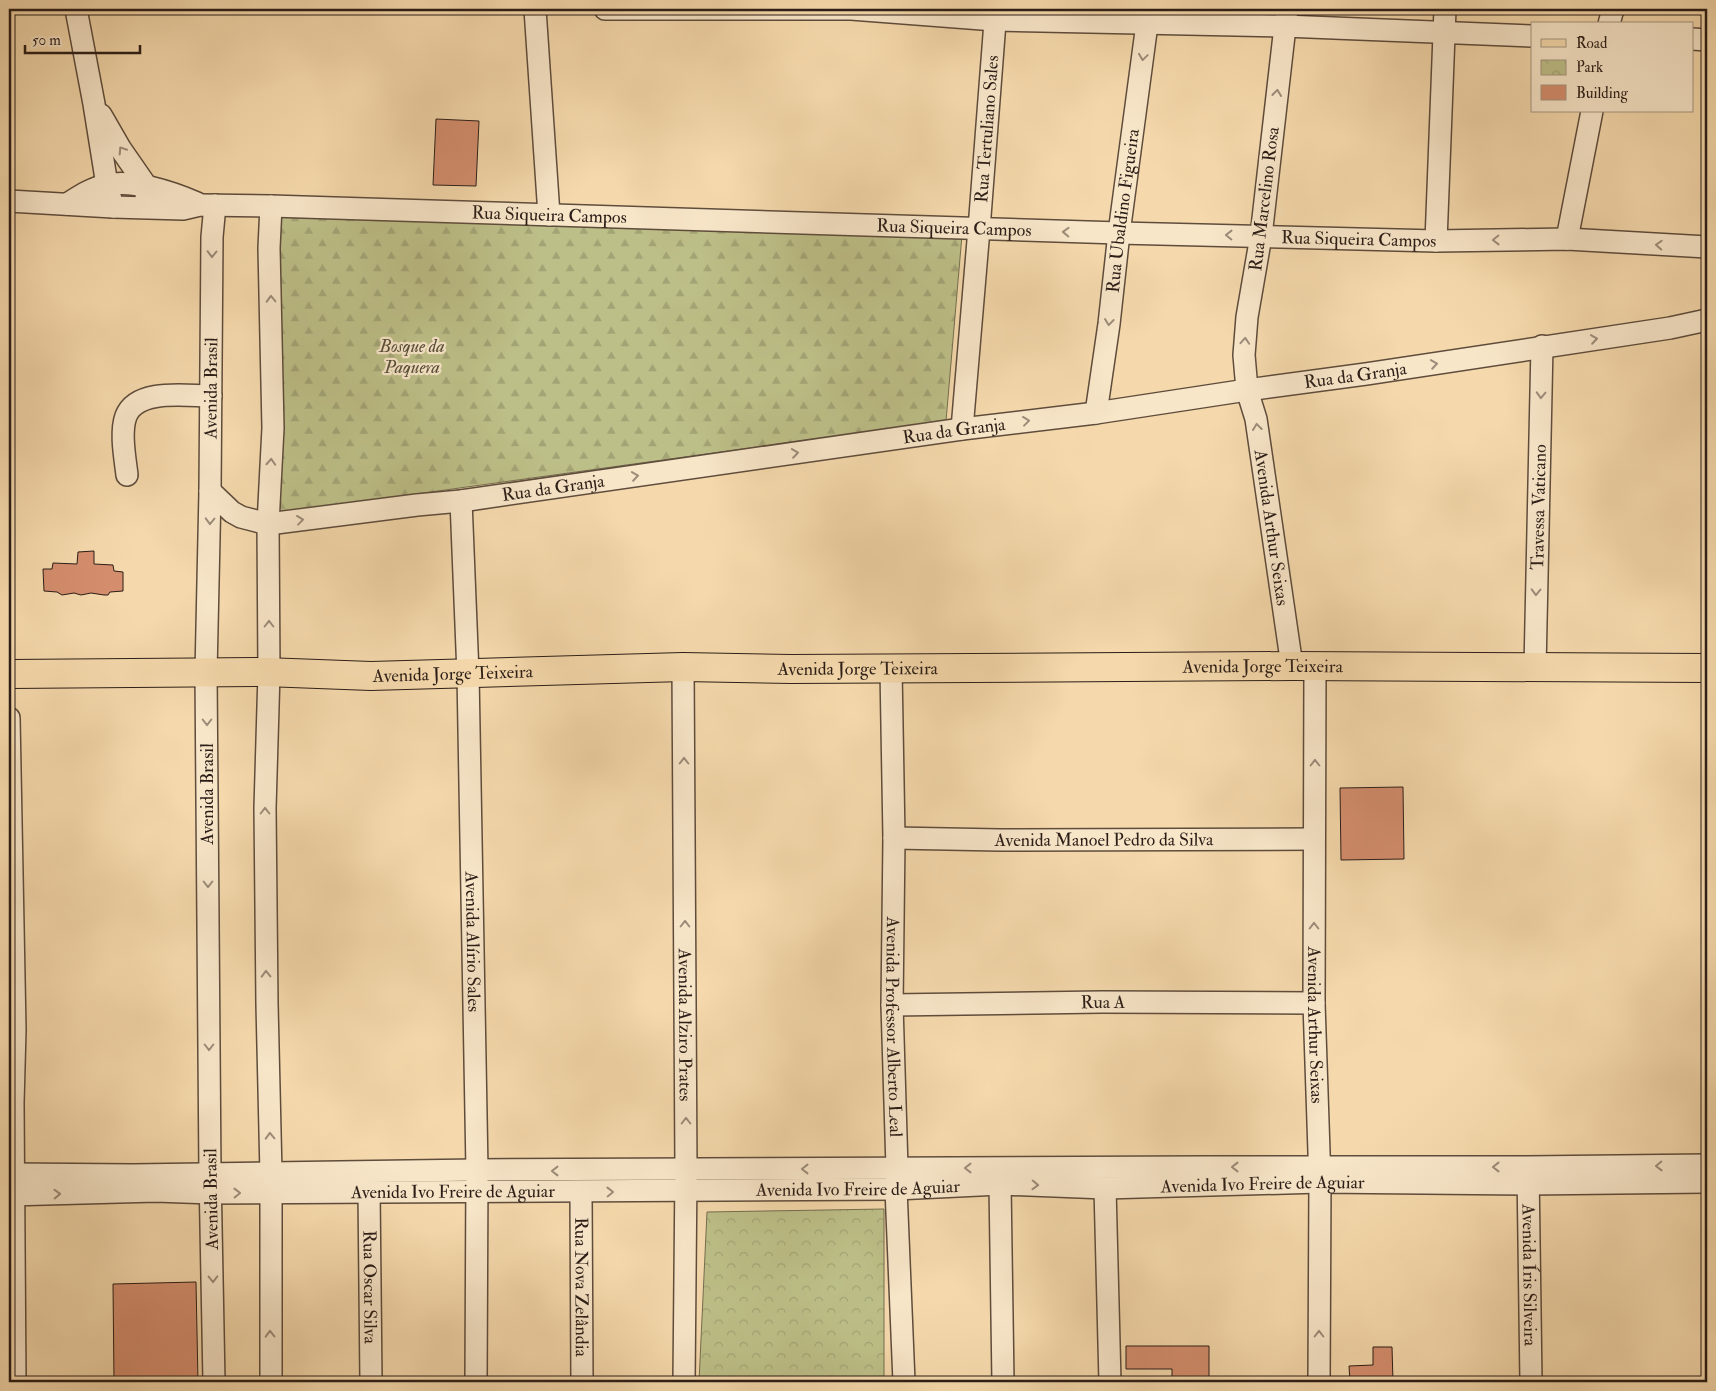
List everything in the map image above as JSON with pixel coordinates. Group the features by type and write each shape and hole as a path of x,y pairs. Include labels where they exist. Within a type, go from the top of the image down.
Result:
{"main road":[{"name":"Avenida Jorge Teixeira","path":"9,674 270,673 371,676 684,667 891,669 1303,666 1707,668"}],"street":[{"path":"76,9 107,185 113,207"},
{"path":"535,9 549,215"},
{"path":"605,9 842,9 995,14 1285,17 1444,33 1531,36"},
{"path":"1436,241 1445,9"},
{"path":"1610,22 1613,9"},
{"name":"Rua Tertuliano Sales","path":"962,429 980,230 995,14"},
{"name":"Rua Ubaldino Figueira","path":"1096,413 1148,16"},
{"name":"Rua Marcelino Rosa","path":"1247,390 1244,355 1247,317 1261,236 1285,17"},
{"path":"1694,40 1707,40"},
{"path":"94,104 146,197"},
{"path":"1567,239 1592,112"},
{"name":"Rua Siqueira Campos","path":"67,204 107,185 127,183 146,197"},
{"name":"Rua Siqueira Campos","path":"9,201 113,207 146,197 183,197 207,205 980,230 1436,241 1567,239 1707,248"},
{"name":"Avenida Brasil","path":"207,205 212,237 206,673 210,1184 214,1382"},
{"path":"271,206 269,248 273,428 268,524 270,673 265,808 271,1183 271,1382"},
{"name":"Rua da Granja","path":"210,490 232,512 248,520 268,524 417,504 461,501 962,429 1096,413 1670,328 1707,320"},
{"name":"Travessa Vaticano","path":"1535,668 1542,346"},
{"name":"Avenida Arthur Seixas","path":"1247,390 1256,419 1303,666 1314,839 1314,1003 1319,1174 1319,1382"},
{"path":"127,474 123,435 126,417 134,404 151,396 211,396"},
{"name":"Avenida Alírio Sales","path":"461,501 468,674 477,1170 476,1382"},
{"name":"Avenida Alziro Prates","path":"684,667 686,1180 684,1382"},
{"name":"Avenida Professor Alberto Leal","path":"891,669 894,838 892,1005 896,1179 904,1382"},
{"path":"9,718 15,1030 11,1195 15,1382"},
{"name":"Avenida Manoel Pedro da Silva","path":"894,838 1000,840 1314,839"},
{"name":"Rua A","path":"892,1005 1102,1002 1314,1003"},
{"name":"Avenida Ivo Freire de Aguiar","path":"1528,1176 1707,1165"},
{"name":"Avenida Ivo Freire de Aguiar","path":"12,1174 210,1184 271,1183 477,1170 686,1180 1319,1174 1528,1176 1707,1182"},
{"name":"Avenida Ivo Freire de Aguiar","path":"896,1179 1105,1188 1319,1174"},
{"name":"Avenida Íris Silveira","path":"1528,1176 1531,1382"},
{"name":"Avenida Ivo Freire de Aguiar","path":"271,1183 370,1192 581,1192 686,1180"},
{"name":"Avenida Ivo Freire de Aguiar","path":"11,1195 156,1191 210,1184"},
{"path":"1000,1184 1003,1382"},
{"path":"1105,1188 1110,1382"},
{"name":"Rua Oscar Silva","path":"370,1192 371,1382"},
{"name":"Rua Nova Zelândia","path":"581,1192 582,1382"}],"green space":[{"name":"Bosque da Paquera","path":"270,215 962,235 946,421 278,513"},
{"path":"884,1209 884,1382 699,1382 707,1212"}],"building":[{"path":"436,119 479,121 476,186 433,185"},
{"path":"94,551 94,564 113,565 114,571 123,572 123,591 110,592 108,595 91,593 81,595 74,593 62,595 57,592 44,591 43,569 52,569 53,563 77,564 78,552"},
{"path":"1403,787 1404,859 1341,860 1340,788"},
{"path":"196,1282 198,1382 114,1382 113,1284"},
{"path":"1126,1346 1209,1346 1209,1378 1172,1378 1172,1369 1126,1369"},
{"path":"1373,1347 1392,1347 1393,1382 1350,1382 1349,1366 1373,1365"}]}
